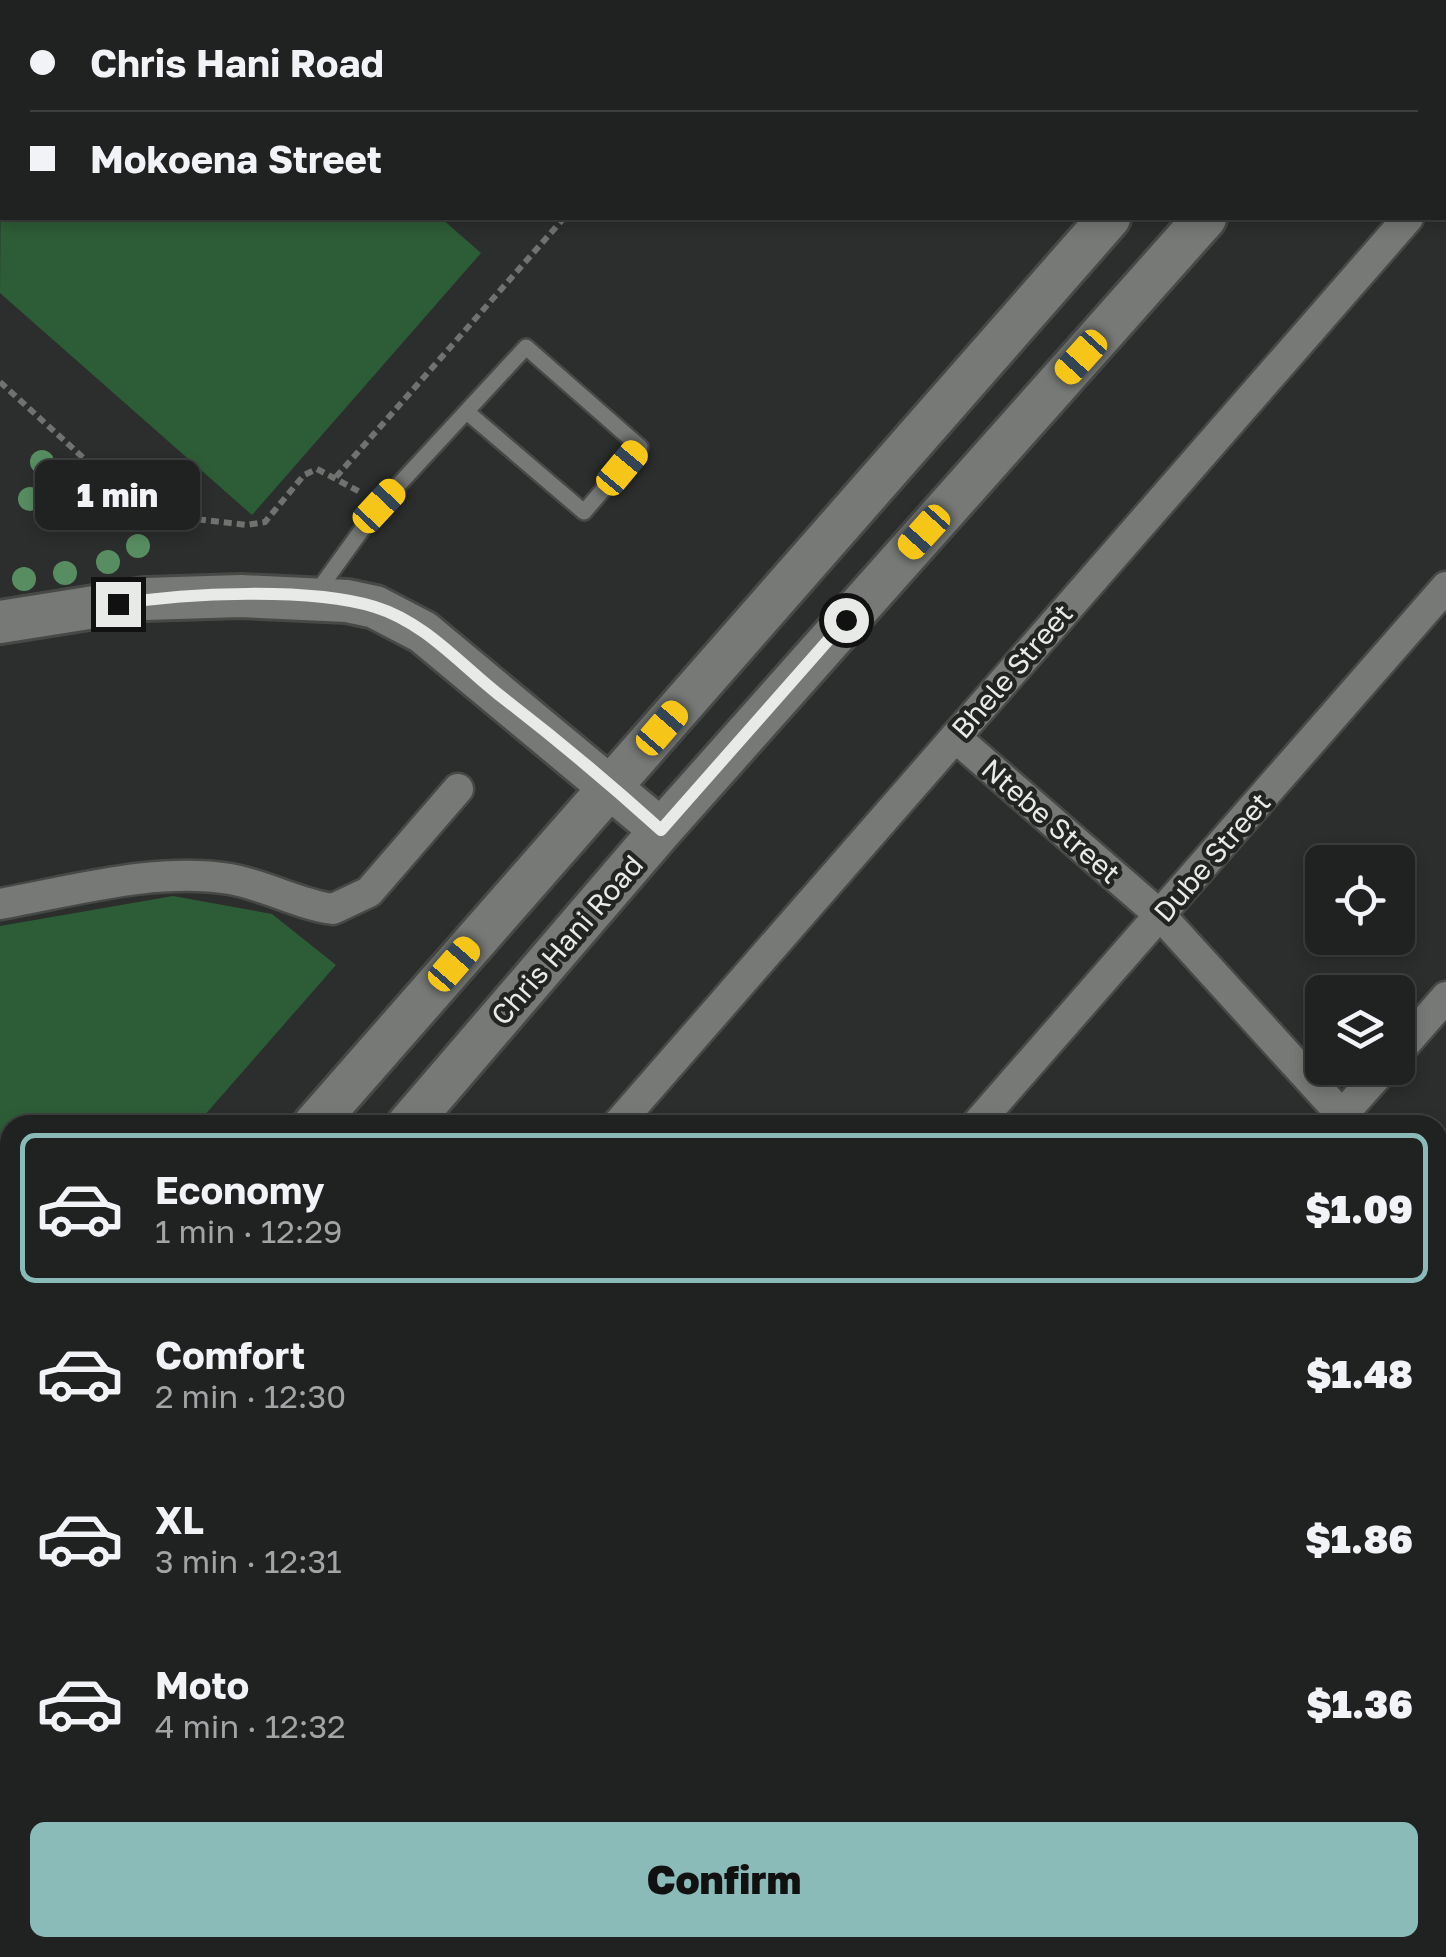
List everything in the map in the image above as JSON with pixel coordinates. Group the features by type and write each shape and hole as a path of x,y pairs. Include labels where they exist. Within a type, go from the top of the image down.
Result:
{"main road":[{"path":"323,1115 1107,220"},
{"name":"Chris Hani Road","path":"417,1115 661,830 1203,220"},
{"path":"0,622 145,600 241,596 375,607 412,625 661,830"}],"street":[{"name":"Bhele Street","path":"626,1115 1406,220"},
{"name":"Dube Street","path":"985,1115 1446,586"},
{"name":"Ntebe Street","path":"955,737 1160,916 1341,1115"},
{"path":"0,904 126,882 206,876 234,880 333,909 369,892 458,789"},
{"path":"1415,1033 1446,997"},
{"path":"1350,1115 1372,1085"}],"lane":[{"path":"312,599 379,506 526,347 640,446 584,512 467,412"}],"path":[{"path":"0,382 132,503 179,518 247,526 265,522 304,475 318,469 336,477 562,220"}],"green space":[{"path":"1,220 443,220 481,253 252,515 0,293"},
{"path":"173,896 272,914 336,965 205,1115 0,1115 0,926"}],"route":[{"path":"118,604 241,596 312,599 347,601 402,618 611,785 661,830 846,620"}]}
